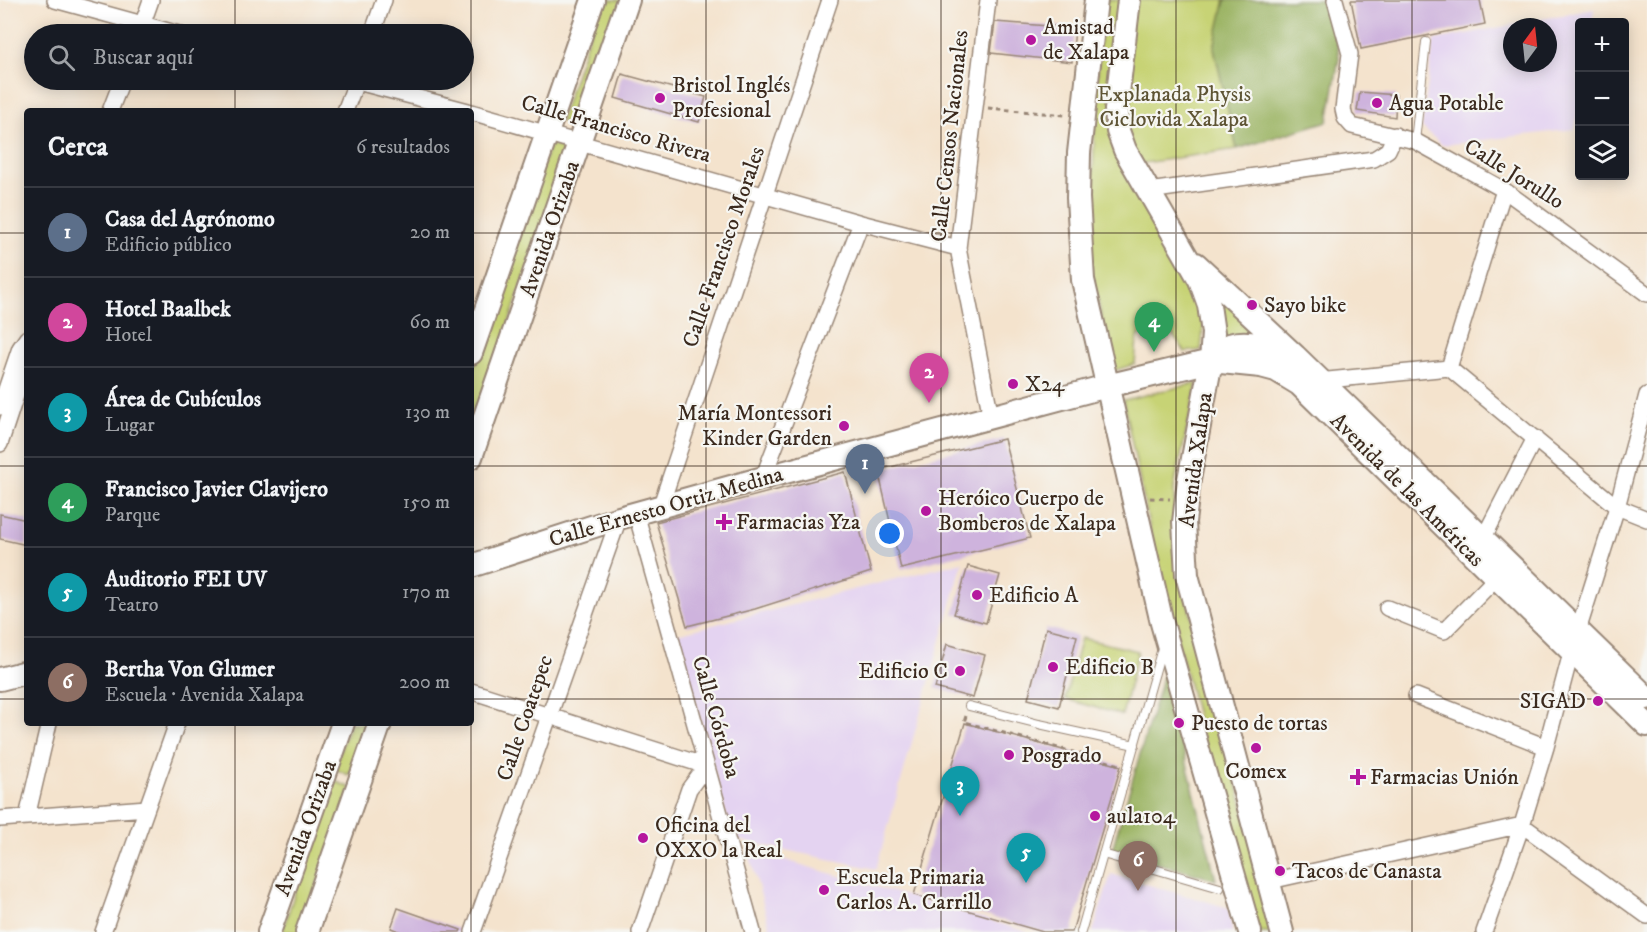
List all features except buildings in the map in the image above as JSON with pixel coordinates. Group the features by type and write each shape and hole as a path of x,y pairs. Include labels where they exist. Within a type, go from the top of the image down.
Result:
{"main road":[{"name":"Avenida Orizaba","path":"474,345 549,133 593,0"},
{"name":"Avenida Orizaba","path":"474,448 628,0"},
{"name":"Avenida Xalapa","path":"1096,0 1083,117 1078,198 1083,280 1166,635 1250,932"},
{"name":"Avenida Xalapa","path":"1129,0 1116,110 1118,131 1125,150 1200,280 1209,305 1213,333 1211,361 1186,500 1184,522 1188,574 1282,932"},
{"name":"Avenida de las Américas","path":"1183,252 1484,539 1647,725"},
{"name":"Avenida de las Américas","path":"1211,361 1222,349 1236,344 1260,345 1294,356"},
{"name":"Calle Ernesto Ortiz Medina","path":"474,565 627,516 763,478 1107,386 1211,361"},
{"name":"Avenida de las Américas","path":"1211,361 1261,366 1276,370 1299,384 1496,578 1647,698"},
{"path":"0,679 24,673"},
{"name":"Avenida Orizaba","path":"269,932 342,726"},
{"name":"Avenida Orizaba","path":"307,932 379,726"},
{"path":"327,771 360,784"}],"street":[{"path":"55,0 124,24"},
{"path":"143,24 151,0"},
{"path":"376,24 384,0"},
{"name":"Calle Francisco Morales","path":"660,507 830,0"},
{"name":"Calle Censos Nacionales","path":"988,0 958,248 991,417"},
{"name":"Calle Jorullo","path":"1335,0 1350,54 1343,109 1345,118 1352,126 1415,141 1504,190 1647,294"},
{"path":"111,108 118,90"},
{"path":"346,108 351,90"},
{"name":"Calle Francisco Rivera","path":"391,90 458,108"},
{"name":"Calle Francisco Rivera","path":"474,112 861,223 958,248"},
{"path":"1149,191 1374,159 1388,150 1395,135"},
{"path":"1449,368 1504,190"},
{"path":"763,478 861,223"},
{"path":"0,407 24,342"},
{"path":"1318,381 1449,368 1617,507 1647,519"},
{"path":"0,444 24,371"},
{"path":"1486,931 1546,747 1575,642 1617,507 1647,395"},
{"path":"1484,539 1535,438"},
{"name":"Calle Coatepec","path":"473,932 549,717 627,516"},
{"name":"Calle Córdoba","path":"627,516 706,766 753,932"},
{"path":"1387,608 1444,631 1496,578"},
{"path":"474,692 706,766 689,789 640,932"},
{"path":"1416,696 1546,747"},
{"path":"27,817 48,726"},
{"path":"103,932 176,726"},
{"path":"0,819 147,808"},
{"path":"1270,881 1522,825 1647,916"}],"lane":[{"path":"1415,141 1426,42"},
{"path":"1081,932 1166,635"},
{"path":"969,706 1135,745"},
{"path":"1103,854 1220,888"}],"path":[{"path":"974,107 1083,117"},
{"path":"1133,498 1186,500"},
{"path":"969,706 964,722 1122,765"}],"shaded area":[{"path":"1594,9 1593,18 1575,18 1575,129 1442,145 1422,127 1434,40 1503,27 1503,72 1557,72 1557,18 1548,18"},
{"path":"963,562 876,869 733,839 677,634"},
{"name":"Escuela Primaria Carlos A. Carrillo","path":"748,849 1028,932 771,932"},
{"path":"1111,874 1229,908 1232,932 1093,932"}],"green space":[{"path":"601,0 622,0 578,127 560,121"},
{"path":"1102,0 1123,0 1111,118 1182,260 1204,320 1201,350 1185,352 1170,332 1158,326 1152,327 1137,338 1135,364 1113,371 1090,264"},
{"name":"Explanada Physis Ciclovida Xalapa","path":"1132,0 1225,0 1214,48 1237,149 1131,165 1120,136"},
{"path":"1225,0 1332,0 1339,58 1328,121 1237,149 1214,48"},
{"path":"550,144 567,150 474,427 474,368"},
{"path":"1211,279 1267,334 1226,340 1221,305"},
{"path":"1197,383 1174,487 1174,553 1277,932 1253,932 1155,553 1123,400"},
{"path":"1081,638 1138,651 1122,715 1065,699"},
{"path":"1164,672 1216,880 1112,850"},
{"path":"349,726 367,726 349,775 334,769"},
{"path":"332,780 351,788 300,932 282,932"}],"place":[{"name":"Amistad de Xalapa","path":"1031,40"},
{"name":"Bristol Inglés Profesional","path":"660,98"},
{"name":"Agua Potable","path":"1377,103"},
{"name":"Sayo bike","path":"1252,305"},
{"name":"Francisco Javier Clavijero","path":"1154,352"},
{"name":"X24","path":"1013,384"},
{"name":"Hotel Baalbek","path":"929,403"},
{"name":"María Montessori Kinder Garden","path":"844,426"},
{"name":"Casa del Agrónomo","path":"865,494"},
{"name":"Heróico Cuerpo de Bomberos de Xalapa","path":"926,511"},
{"name":"Farmacias Yza","path":"724,522"},
{"name":"Edificio A","path":"977,595"},
{"name":"Edificio B","path":"1053,667"},
{"name":"Edificio C","path":"960,671"},
{"name":"SIGAD","path":"1598,701"},
{"name":"Puesto de tortas","path":"1179,723"},
{"name":"Comex","path":"1256,748"},
{"name":"Posgrado","path":"1009,755"},
{"name":"Farmacias Unión","path":"1358,777"},
{"name":"Área de Cubículos","path":"960,816"},
{"name":"aula104","path":"1095,816"},
{"name":"Oficina del OXXO la Real","path":"643,838"},
{"name":"Tacos de Canasta","path":"1280,871"},
{"name":"Auditorio FEI UV","path":"1026,883"},
{"name":"Escuela Primaria Carlos A. Carrillo","path":"824,890"},
{"name":"Bertha Von Glumer","path":"1138,891"}]}
